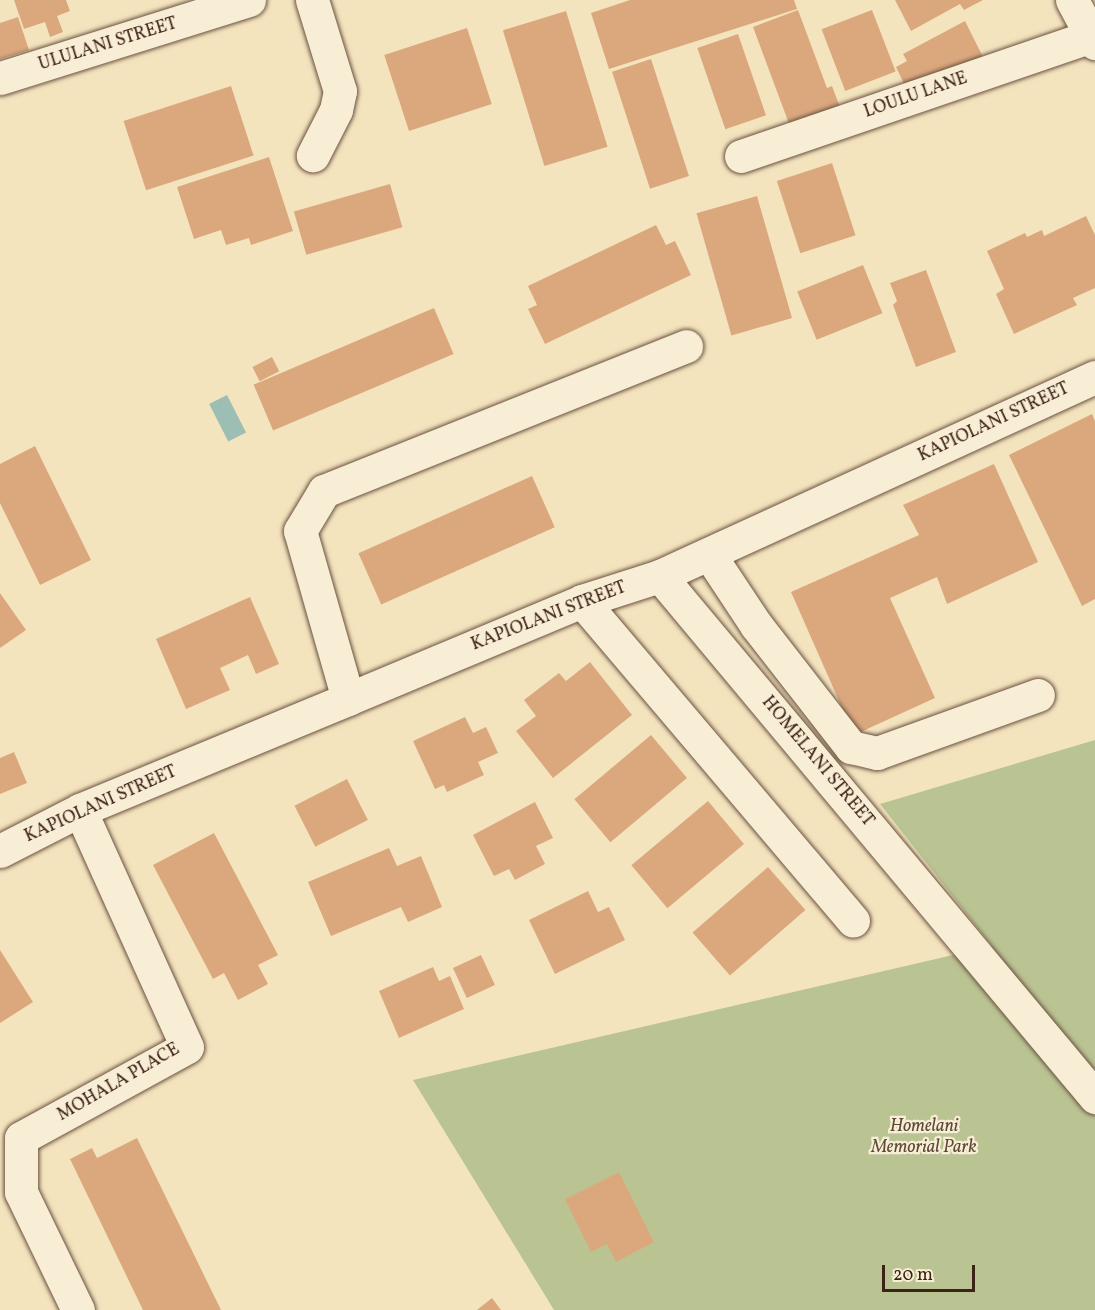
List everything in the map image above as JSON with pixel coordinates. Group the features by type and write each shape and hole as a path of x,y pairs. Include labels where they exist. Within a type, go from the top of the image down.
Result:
{"street":[{"name":"ULULANI STREET","path":"0,78 249,0"},
{"path":"312,0 340,91 336,110 313,155"},
{"path":"1072,0 1093,40"},
{"name":"LOULU LANE","path":"741,156 1093,40"},
{"path":"348,699 300,531 324,491 686,346"},
{"name":"KAPIOLANI STREET","path":"0,851 80,810 582,601 660,576 1095,377"},
{"path":"709,554 756,625 851,747 878,753 1038,695"},
{"name":"HOMELANI STREET","path":"660,576 973,948 1095,1097"},
{"path":"582,601 853,920"},
{"name":"MOHALA PLACE","path":"78,1310 21,1192 21,1138 187,1047 80,810"}],"green space":[{"name":"Homelani Memorial Park","path":"1095,740 1095,1310 554,1310 413,1080 992,946 880,804"}],"water":[{"path":"227,395 246,432 228,442 209,404"}],"building":[{"path":"14,0 66,0 70,11 57,16 63,32 50,37 45,22 24,29"},
{"path":"630,0 794,0 797,9 609,69 591,13"},
{"path":"895,0 983,0 964,10 960,4 911,31"},
{"path":"798,10 827,88 832,86 841,110 791,129 753,27"},
{"path":"872,10 896,72 845,91 822,29"},
{"path":"566,11 608,147 544,166 503,30"},
{"path":"18,17 29,50 0,59 0,23"},
{"path":"965,21 986,63 907,90 896,67 907,61 903,54"},
{"path":"467,28 492,104 409,131 384,55"},
{"path":"738,34 766,115 725,129 697,48"},
{"path":"651,59 689,176 650,189 612,72"},
{"path":"231,86 254,155 146,190 124,121"},
{"path":"269,157 293,231 251,245 249,238 226,245 221,230 194,239 177,187"},
{"path":"832,163 855,235 800,253 777,181"},
{"path":"390,184 402,227 306,255 294,212"},
{"path":"757,196 792,318 731,335 696,213"},
{"path":"1086,216 1095,235 1095,288 1073,298 1077,305 1014,334 996,294 1004,289 987,251 1025,233 1027,237 1042,230 1044,236"},
{"path":"656,225 666,245 675,241 691,275 545,344 528,309 537,305 528,286"},
{"path":"863,265 882,313 817,340 797,292"},
{"path":"926,270 956,352 916,367 893,305 897,301 890,283"},
{"path":"434,308 454,354 273,431 254,385"},
{"path":"272,357 279,371 260,381 252,367"},
{"path":"1092,414 1095,421 1095,599 1082,606 1009,455"},
{"path":"35,446 91,560 40,585 0,503 0,464"},
{"path":"994,464 1038,562 947,604 937,577 890,598 935,698 854,735 791,592 919,535 903,505"},
{"path":"532,476 555,527 381,604 358,553"},
{"path":"0,593 26,630 0,648"},
{"path":"250,597 279,664 256,674 248,655 220,668 230,690 186,709 156,639"},
{"path":"590,662 632,715 553,778 516,731 536,716 524,700 559,673 566,681"},
{"path":"465,717 473,733 486,727 498,753 478,762 484,775 447,792 444,785 435,789 413,741"},
{"path":"651,735 687,778 610,842 574,799"},
{"path":"14,752 27,783 0,794 0,758"},
{"path":"347,779 368,820 315,847 294,806"},
{"path":"708,801 744,844 667,908 631,865"},
{"path":"535,802 553,838 536,846 545,864 515,880 509,869 494,876 473,835"},
{"path":"214,833 278,955 258,965 268,984 238,1000 224,973 213,979 153,865"},
{"path":"389,848 397,866 421,856 442,907 408,922 401,907 331,936 308,882"},
{"path":"768,867 805,910 730,976 693,933"},
{"path":"588,891 598,912 609,907 625,940 555,974 529,920"},
{"path":"0,950 33,1002 0,1023"},
{"path":"481,955 495,985 467,998 453,968"},
{"path":"433,967 439,981 450,976 464,1009 399,1038 379,991"},
{"path":"137,1138 221,1310 143,1310 70,1159 92,1148 97,1158"},
{"path":"619,1172 654,1242 616,1262 607,1244 591,1252 565,1199"},
{"path":"492,1298 501,1310 477,1310"}]}
